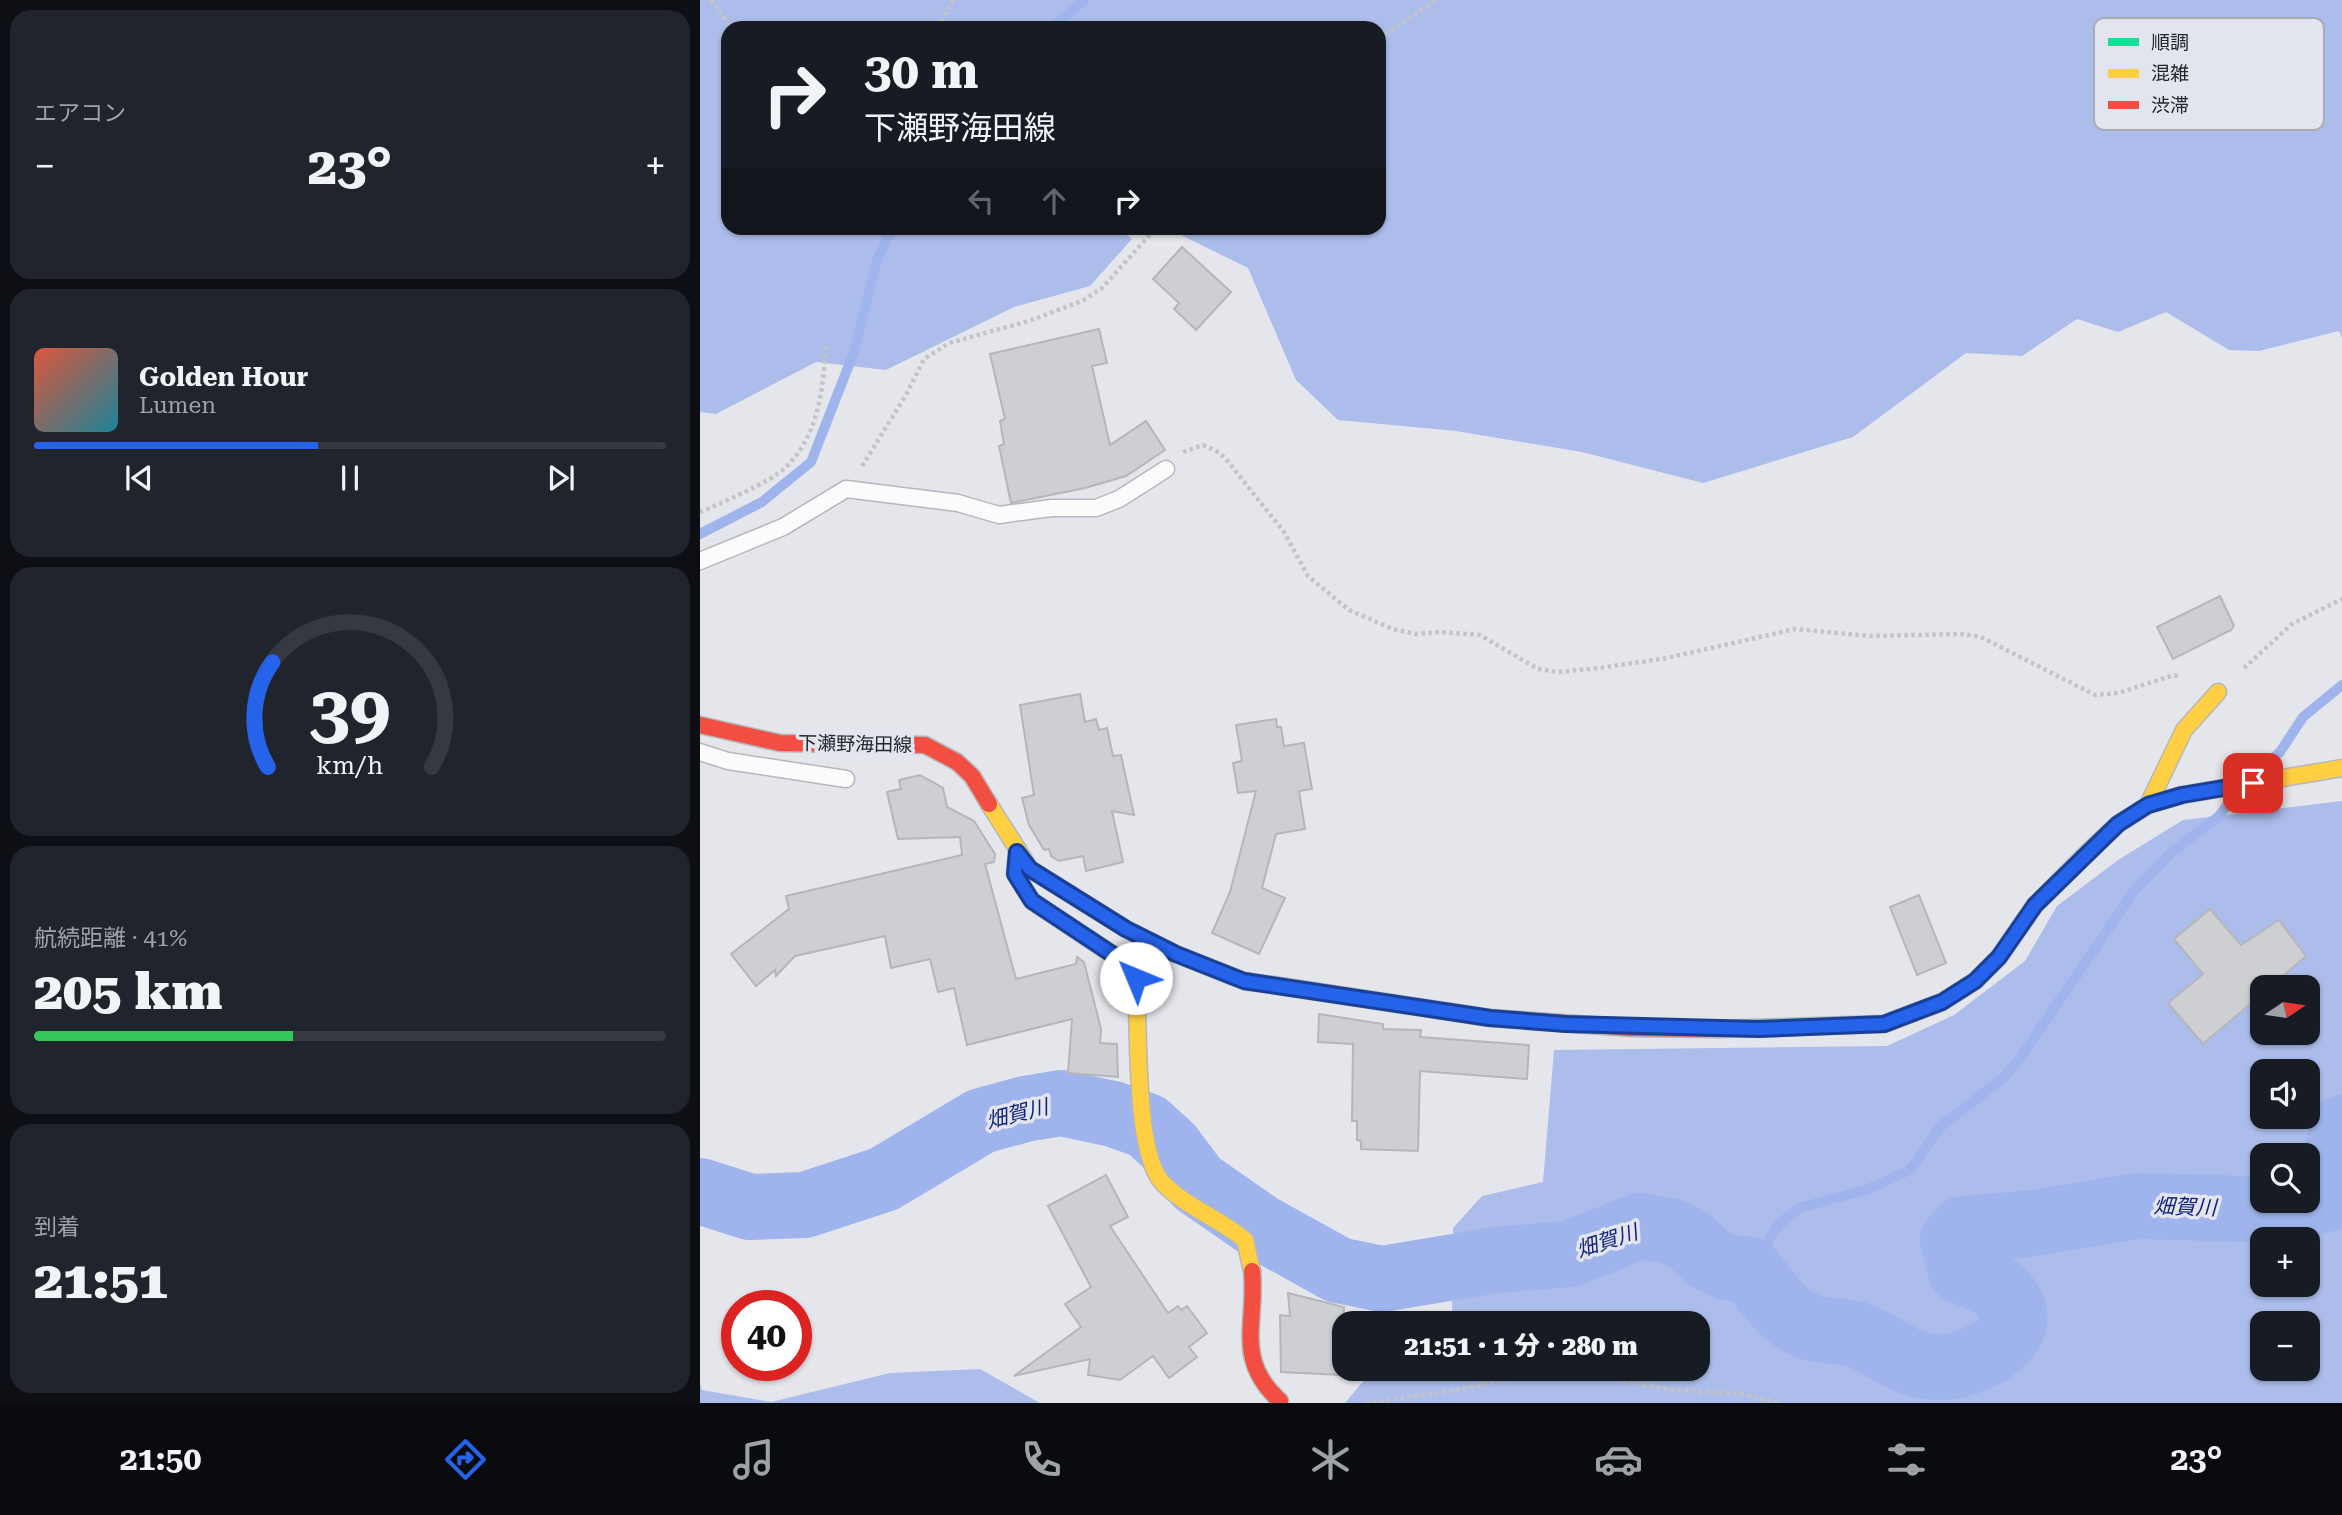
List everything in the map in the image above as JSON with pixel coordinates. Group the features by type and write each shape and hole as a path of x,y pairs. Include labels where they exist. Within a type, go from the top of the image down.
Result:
{"main road":[{"path":"2148,805 2184,730 2218,692"},
{"name":"下瀬野海田線","path":"700,725 780,743 925,745 957,762 972,776 1030,869 1126,929 1176,954 1244,981 1490,1018 1633,1028 1800,1028 1884,1024 1942,1002 1975,981 1999,957 2035,905 2064,875 2118,824 2148,805 2225,787 2308,776 2342,768"},
{"path":"1017,852 1015,874 1032,901 1127,964 1136,978 1148,1156 1153,1173 1169,1188 1245,1240 1251,1252 1253,1270 1251,1362 1264,1390 1280,1401"}],"lane":[{"path":"700,561 783,527 846,489 958,503 999,515 1051,508 1096,508 1119,499 1166,469"},
{"path":"700,752 728,761 846,779"}],"path":[{"path":"712,0 727,21"},
{"path":"942,21 953,0"},
{"path":"1386,33 1437,0"},
{"path":"846,489 879,443 923,359 949,343 1029,321 1082,301 1102,288 1150,235"},
{"path":"700,512 786,467 811,430 823,388 826,346"},
{"path":"1166,469 1192,447 1203,445 1220,453 1284,532 1308,576 1349,610 1392,629 1416,634 1440,632 1480,635 1538,669 1558,672 1667,658 1795,629 1843,635 1962,634 1991,642 2095,695 2118,693 2174,675 2195,680 2218,692 2292,624 2342,599"},
{"path":"1366,1403 1457,1390 1511,1378 1608,1377 1672,1390 1744,1394 1778,1403"}],"shaded area":[{"path":"700,0 2342,0 2342,338 2339,331 2259,351 2229,350 2166,312 2118,332 2077,319 2022,356 1966,353 1853,437 1703,483 1582,452 1456,431 1338,420 1296,380 1248,268 1181,235 1386,235 1386,21 721,21 721,235 1127,235 1132,239 1090,286 1014,307 886,370 816,362 716,414 700,412"},
{"path":"2342,801 2342,1403 1345,1403 1363,1381 1710,1381 1710,1311 1452,1311 1453,1228 1482,1196 1543,1182 1554,1050 1887,1046 1954,1015 2025,961 2057,906 2118,860 2183,820"},
{"path":"980,1369 1040,1403 700,1403 700,1383 702,1390 771,1402 890,1373"}],"building":[{"path":"1182,247 1231,292 1196,330 1174,309 1179,303 1153,279"},
{"path":"1099,329 1107,363 1092,366 1110,445 1146,421 1165,450 1126,476 1085,488 1011,503 999,446 1004,444 1000,421 1005,419 990,354"},
{"path":"2220,596 2234,626 2173,659 2157,627"},
{"path":"1080,694 1085,722 1096,719 1099,730 1107,728 1113,756 1121,755 1134,815 1112,811 1123,862 1086,871 1083,856 1059,861 1051,856 1049,849 1044,850 1029,825 1022,798 1034,795 1020,705"},
{"path":"1276,719 1277,727 1281,727 1284,746 1304,743 1312,789 1299,791 1305,829 1276,834 1262,888 1285,898 1259,954 1212,933 1230,892 1256,791 1238,793 1233,763 1242,761 1236,725"},
{"path":"920,775 943,788 947,807 974,821 995,854 994,862 985,864 1016,979 1076,964 1077,957 1084,962 1101,1029 1100,1043 1117,1044 1118,1077 1068,1073 1072,1019 967,1045 954,988 938,992 930,959 891,968 885,936 795,956 776,976 775,970 756,986 731,954 789,909 786,896 962,855 960,837 898,839 887,792 901,789 899,780"},
{"path":"1919,895 1946,963 1917,975 1890,907"},
{"path":"2210,909 2241,945 2279,920 2306,956 2284,975 2250,975 2250,1004 2203,1044 2168,1003 2203,974 2174,939"},
{"path":"1319,1014 1383,1024 1383,1029 1421,1030 1420,1037 1529,1045 1527,1079 1420,1071 1418,1151 1361,1149 1361,1141 1357,1140 1357,1121 1352,1121 1353,1044 1318,1042"},
{"path":"1106,1175 1128,1217 1110,1226 1168,1313 1178,1306 1181,1310 1187,1306 1207,1333 1189,1347 1197,1357 1169,1378 1153,1356 1120,1380 1088,1375 1090,1359 1014,1376 1081,1327 1065,1304 1091,1287 1048,1206"},
{"path":"1288,1293 1344,1307 1344,1311 1332,1311 1332,1375 1281,1372 1280,1315 1290,1316"}],"waterway":[{"path":"1060,21 1084,0"},
{"path":"700,534 762,502 811,462 854,352 877,260 889,235"},
{"path":"2263,768 2280,752 2303,717 2342,685"},
{"path":"1750,1270 1778,1225 1799,1208 1869,1189 1911,1169 1940,1127 2003,1078 2021,1057 2134,891 2172,852 2219,816 2233,797"},
{"name":"畑賀川","path":"700,1191 750,1207 805,1205 884,1179 981,1121 1061,1103 1113,1114 1147,1126 1170,1147 1197,1183 1262,1228 1338,1270 1382,1279 1496,1260 1570,1254 1640,1226 1671,1231 1689,1240 1708,1258 1726,1267 1750,1270 1775,1302 1798,1322 1819,1329 1855,1334 1915,1363 1939,1367 1970,1361 1986,1353 2000,1344 2010,1332 2014,1319 2011,1305 1999,1290 1986,1281 1961,1271 1953,1240 1963,1229 2027,1224 2138,1206 2249,1209 2312,1203 2326,1199 2330,1193 2342,1128"}],"traffic: fast":[{"path":"1718,1029 1884,1024 1942,1002 1975,981 1999,957 2035,905 2088,852"}],"traffic: slow":[{"path":"2148,805 2184,730 2218,692"},
{"path":"2088,852 2118,824 2148,805 2182,795 2342,768"},
{"path":"989,804 1030,869 1126,929 1176,954 1244,981 1286,987"},
{"path":"1017,852 1015,874 1032,901 1127,964 1136,978 1142,1116 1153,1166 1171,1191 1245,1240 1252,1271"}],"traffic: jam":[{"path":"700,725 780,743 925,745 957,762 972,776 989,804"},
{"path":"1286,987 1490,1018 1633,1028 1718,1029"},
{"path":"1252,1271 1252,1355 1266,1386 1280,1401"}],"route":[{"path":"1136,978 1127,964 1032,901 1015,874 1017,852 1030,869 1055,887 1126,929 1176,954 1244,981 1490,1018 1566,1024 1633,1028 1759,1029 1884,1024 1942,1002 1975,981 1999,957 2035,905 2118,824 2148,805 2182,795 2253,783"}]}
